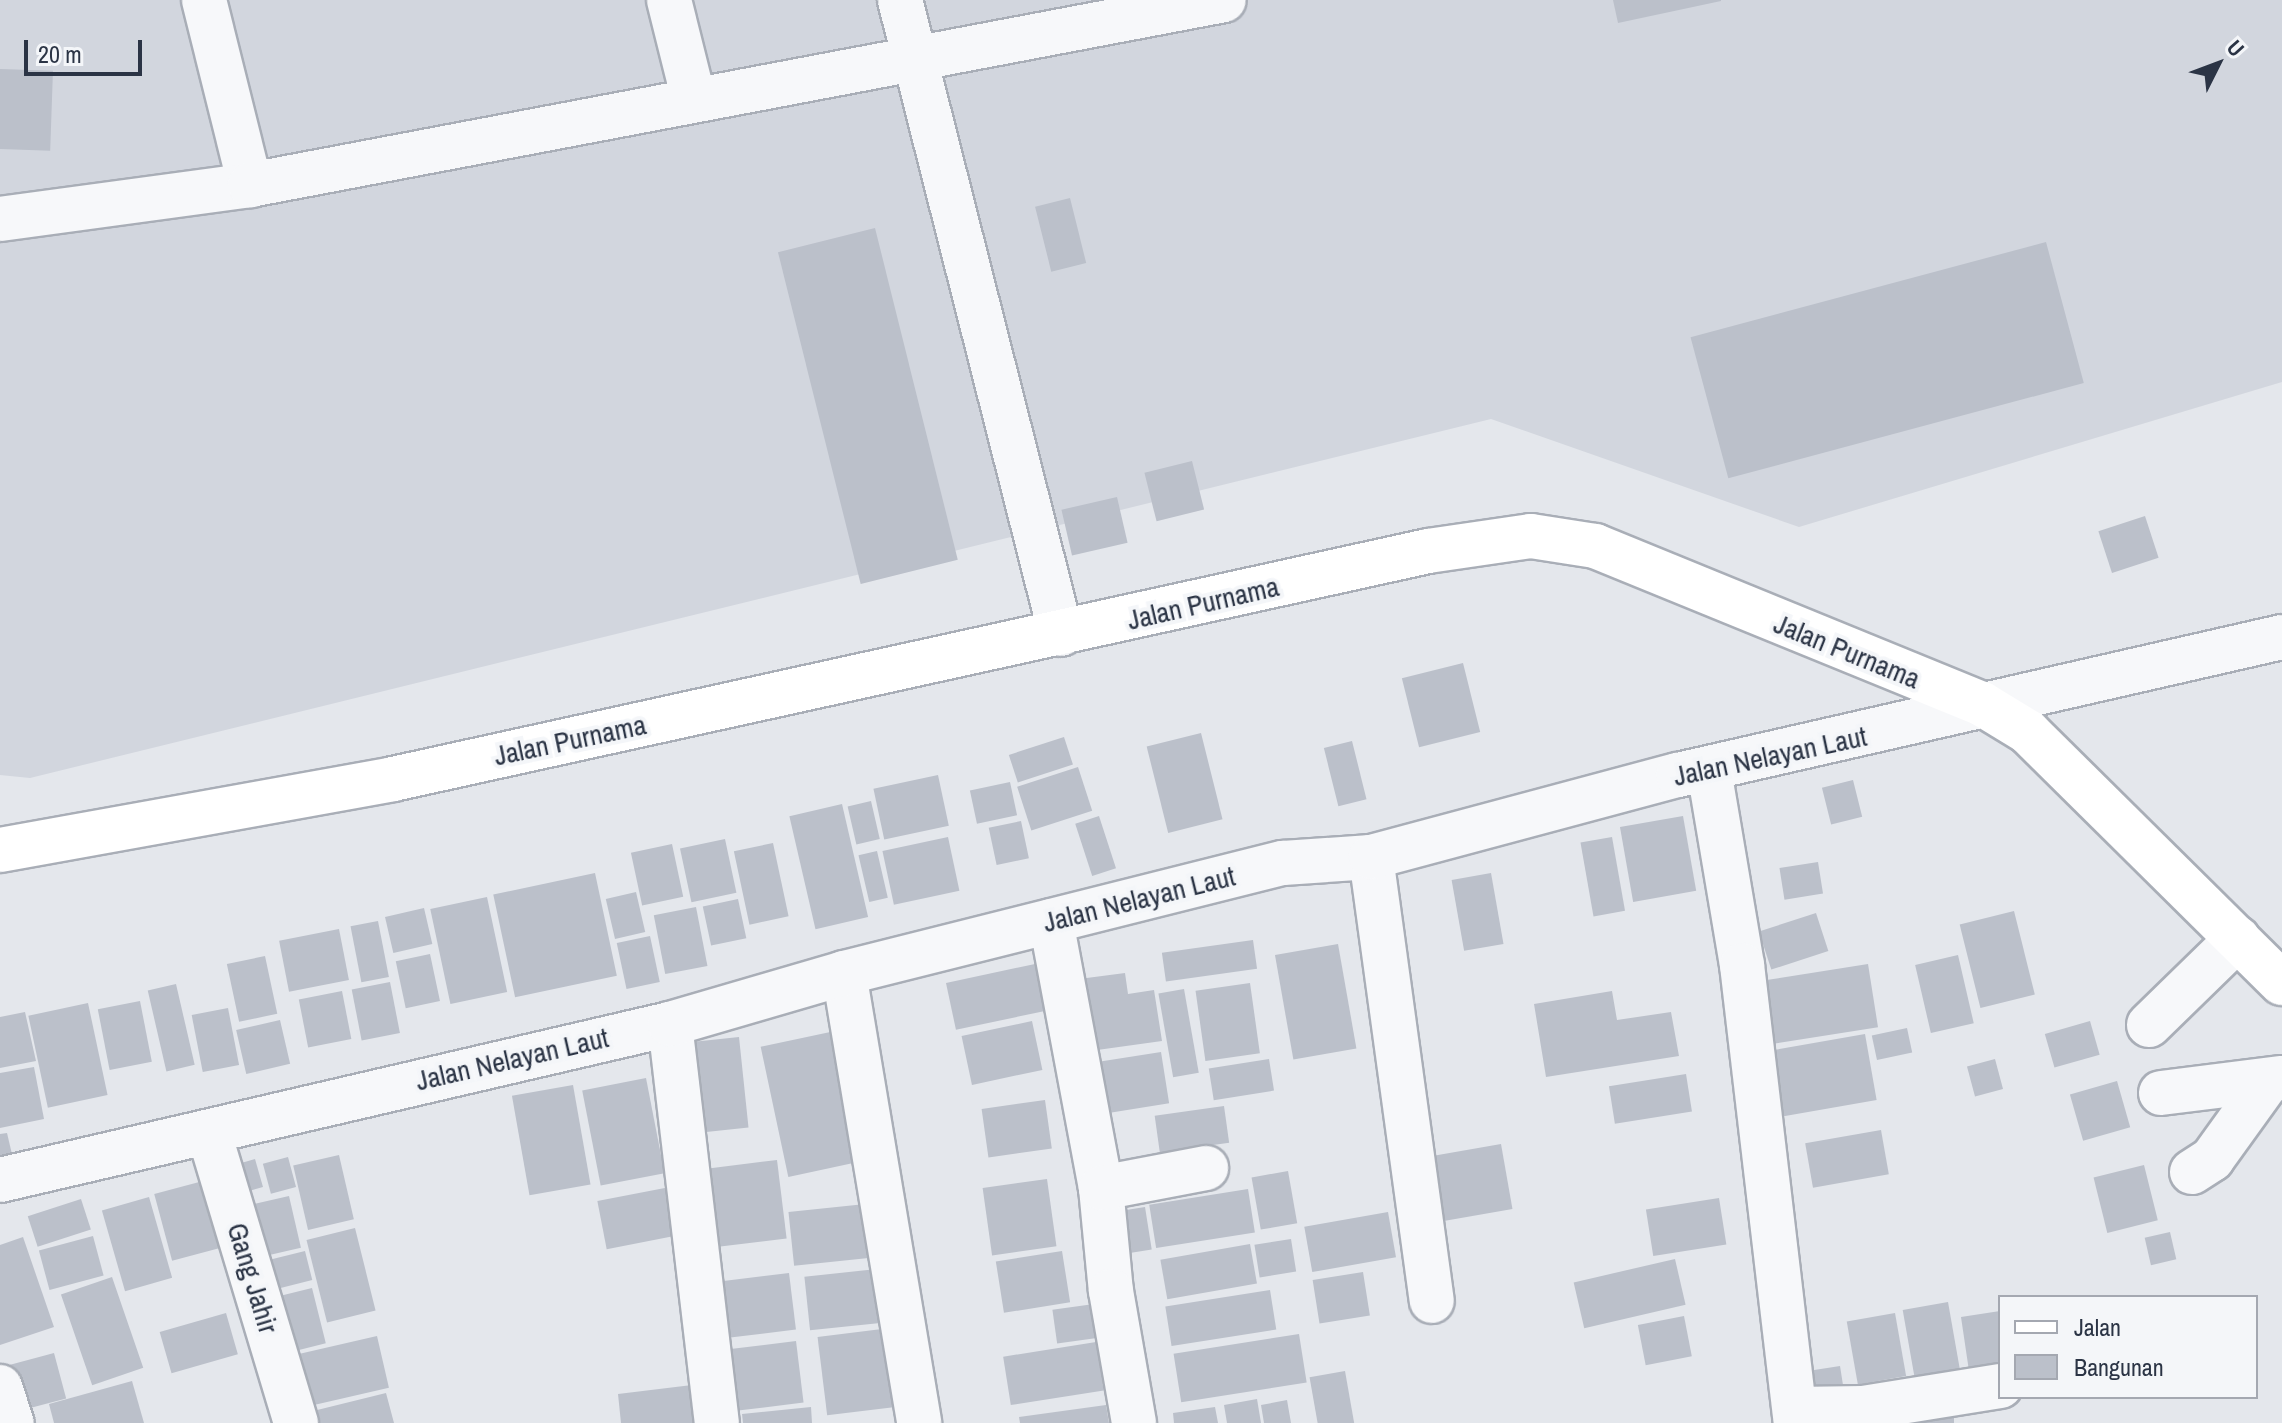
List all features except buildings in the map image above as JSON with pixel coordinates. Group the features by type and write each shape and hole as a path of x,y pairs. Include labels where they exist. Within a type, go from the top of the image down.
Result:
{"main road":[{"name":"Jalan Purnama","path":"0,850 393,779 1428,551 1531,536 1595,546 1982,704 2028,732 2266,960"}],"street":[{"path":"204,0 250,185"},
{"path":"669,0 694,100"},
{"path":"900,0 1061,634"},
{"path":"0,219 250,185 694,100 1126,8 1224,0"},
{"name":"Jalan Nelayan Laut","path":"0,1180 670,1024 844,973 1283,863 1371,857 1982,704 2282,637"},
{"path":"1709,770 1742,965 1795,1416 1998,1386"},
{"path":"1371,857 1432,1301"},
{"path":"1051,921 1101,1188 1134,1423"},
{"path":"2149,1025 2266,960"},
{"path":"844,973 919,1423"},
{"path":"670,1024 717,1423"},
{"path":"2161,1093 2275,1080"},
{"path":"2192,1172 2212,1159 2275,1080"},
{"name":"Gang Jahir","path":"209,1133 296,1423"},
{"path":"1101,1188 1206,1168"},
{"path":"0,1387 12,1423"}],"shaded area":[{"path":"0,0 2282,0 2282,382 1799,527 1491,419 30,778 0,775"}]}
